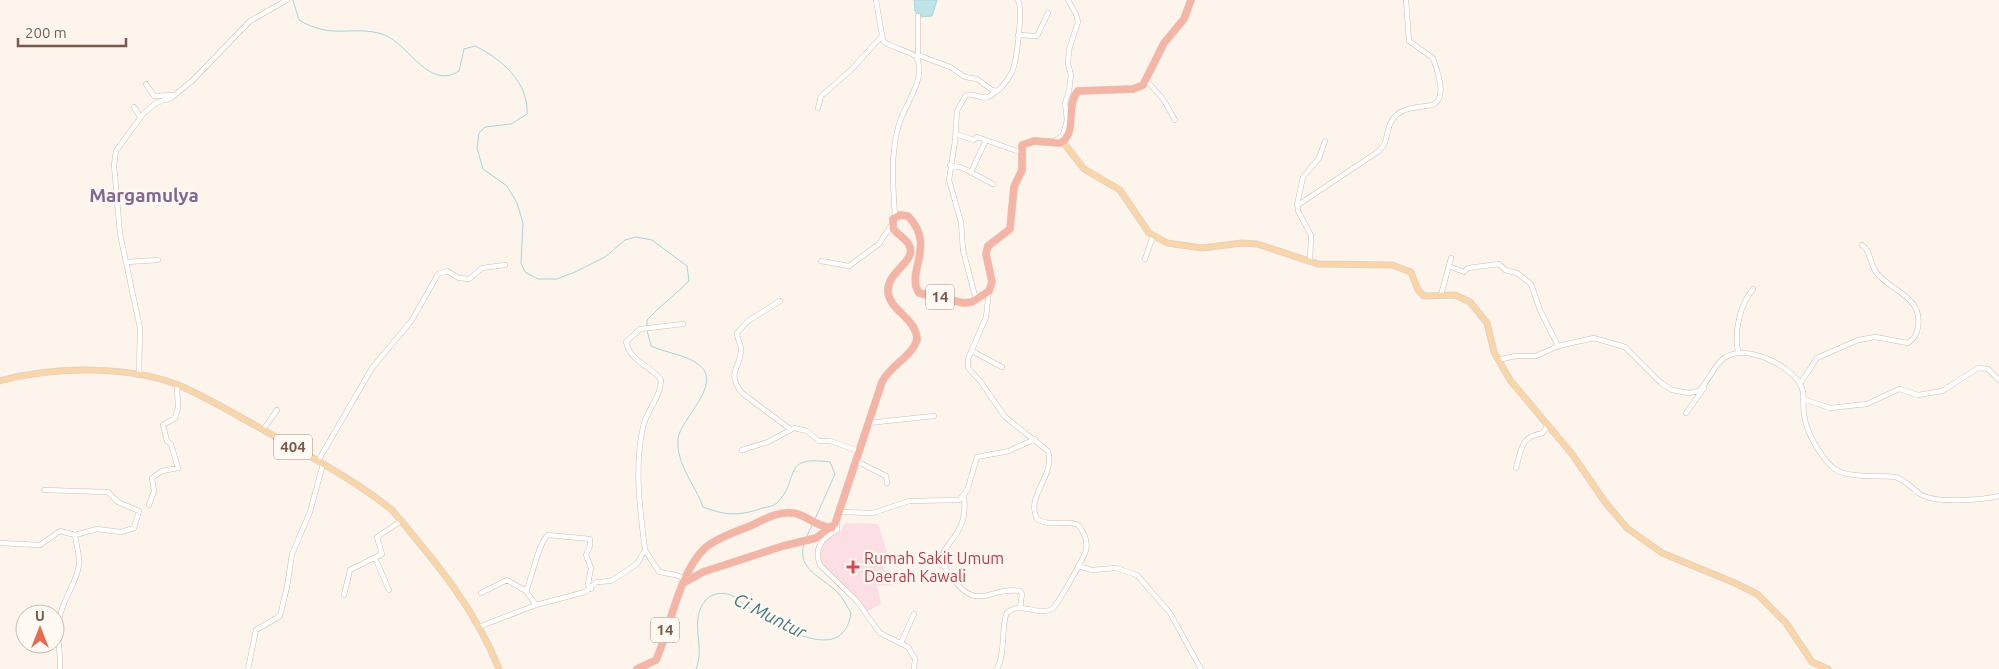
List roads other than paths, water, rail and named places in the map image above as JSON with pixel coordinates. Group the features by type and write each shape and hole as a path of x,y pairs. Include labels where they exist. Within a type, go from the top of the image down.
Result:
{"highway":[{"path":"989,291 992,276 986,251 990,243 1010,229 1014,187 1022,170 1020,152 1022,145 1028,142 1063,142 1070,131 1071,103 1078,91 1134,89 1146,80 1164,43 1184,19 1191,0"},
{"name":"14","path":"686,581 703,572 783,546 816,538 832,528 837,521 885,375 912,351 917,340 912,324 895,306 889,295 890,280 895,272 908,260 911,252 909,244 894,231 894,220 908,216 919,233 922,250 915,282 919,293 958,303 976,300 989,291"},
{"name":"14","path":"637,669 656,660 672,611 697,558 706,548 720,539 772,516 786,513 798,514 816,526 832,528"}],"main road":[{"path":"1063,142 1084,169 1120,190 1145,229 1153,236 1167,243 1185,247 1257,244 1310,262 1398,266 1411,272 1422,294 1428,297 1441,295 1461,296 1470,302 1487,323 1492,346 1510,380 1588,474 1618,518 1638,538 1662,553 1757,594 1786,623 1812,662 1828,669"},
{"name":"404","path":"0,381 26,375 90,370 139,375 177,385 320,462 374,496 401,522 439,568 480,626 499,669"}],"street":[{"path":"139,375 140,328 120,234 114,160 117,147 140,117 156,103 175,95 192,81 245,25 286,0"},
{"path":"876,0 882,36 886,44 950,67 965,77 977,79 992,90 997,91"},
{"path":"976,300 964,250 962,225 949,185 957,111 966,95 972,94 985,98 997,91 1007,80 1014,68 1020,9 1018,0"},
{"path":"1052,143 1063,135 1067,122 1065,103 1070,90 1069,55 1078,26 1078,16 1068,0"},
{"path":"1297,206 1379,151 1385,144 1392,122 1404,110 1412,106 1433,105 1438,101 1440,84 1433,58 1413,46 1408,38 1406,0"},
{"path":"1018,35 1036,36 1045,22 1048,13"},
{"path":"821,261 849,266 879,244 894,220 892,151 899,123 917,82 918,16"},
{"path":"818,108 820,96 850,71 882,36"},
{"path":"1146,80 1163,98 1175,120"},
{"path":"146,84 154,96 175,95"},
{"path":"134,107 140,117"},
{"path":"956,134 973,140 977,137 1020,152"},
{"path":"971,172 986,140"},
{"path":"1310,262 1311,235 1297,206 1304,177 1319,158 1325,141"},
{"path":"950,165 971,172 993,184"},
{"path":"1145,260 1153,236"},
{"path":"1800,384 1816,358 1858,340 1875,337 1908,343 1915,336 1919,318 1916,306 1880,277 1874,270 1867,249 1862,245"},
{"path":"1441,295 1451,258"},
{"path":"127,262 158,260"},
{"path":"1449,266 1464,272 1468,268 1499,264 1504,270 1520,274 1532,286 1540,310 1558,346"},
{"path":"248,669 256,630 280,616 292,554 309,516 320,462 366,376 412,320 438,274 448,271 460,278 469,279 480,268 506,265"},
{"path":"1738,351 1736,333 1744,306 1753,289"},
{"path":"989,291 986,318 967,362 968,368 979,379 1005,417 1048,451 1050,458 1036,498 1034,514 1037,519 1044,523 1075,524 1082,529 1087,549 1064,594 1054,608 1045,611 1020,608 1012,610 1005,616 1004,646 997,669"},
{"path":"780,301 748,321 737,334 742,350 734,373 738,388 742,393 790,429"},
{"path":"683,324 642,329 628,338 626,345 638,363 656,374 661,383 642,432 638,496 645,550 659,572 676,574 686,581"},
{"path":"1498,360 1515,356 1536,356 1558,346 1591,338 1610,341 1625,347 1661,383 1672,390 1695,393 1705,385"},
{"path":"972,350 1002,367"},
{"path":"1686,413 1698,400 1719,362 1738,351 1773,362 1800,384 1805,421 1810,434 1825,458 1836,470 1861,475 1898,478 1921,495 1929,497 1962,501 1999,496"},
{"path":"1803,399 1830,408 1874,402 1899,389 1918,395 1942,391 1978,368 1988,369 1999,380"},
{"path":"149,505 154,494 152,478 162,471 178,468 163,425 174,420 177,414 177,385"},
{"path":"263,430 277,410"},
{"path":"868,423 934,416"},
{"path":"1516,468 1526,439 1530,435 1543,433 1547,426"},
{"path":"742,450 768,442 790,429 801,428 819,441 830,440 859,451"},
{"path":"1020,608 1022,594 1020,590 978,597 969,596 961,589 944,566 941,556 958,534 963,521 964,496 977,457 1009,450 1034,440"},
{"path":"856,460 886,476 887,483"},
{"path":"0,543 40,545 57,532 63,531 75,535 97,529 117,532 131,530 135,526 139,511 118,502 106,492 44,490"},
{"path":"841,512 873,513 909,501 954,501 964,496"},
{"path":"837,521 837,530 821,540 819,545 820,565 856,600 880,633 902,643 913,654 914,669"},
{"path":"344,595 347,578 351,569 375,558 383,552 377,537 401,522"},
{"path":"60,669 62,659 57,647 58,626 62,608 78,568 75,535"},
{"path":"526,591 541,545 548,535 590,539 590,546 586,555 590,566 588,584 591,589"},
{"path":"480,626 536,605 591,589 597,582 612,580 637,564 645,550"},
{"path":"375,558 389,590"},
{"path":"1078,566 1092,570 1116,568 1137,575 1170,613 1201,669"},
{"path":"481,593 505,580 526,591 536,605"},
{"path":"902,643 914,614"}],"water":[{"path":"914,0 937,0 932,16 919,17 915,11"}],"waterway":[{"name":"Ci Muntur","path":"293,0 299,20 311,26 332,31 361,31 382,34 392,39 419,63 438,75 448,75 459,71 464,49 475,46 504,65 519,82 524,92 527,114 511,124 485,127 479,133 477,148 483,169 507,186 517,203 523,223 521,263 525,272 538,279 557,279 605,257 625,240 636,237 652,240 687,266 689,281 647,320 647,326"},
{"name":"Ci Muntur","path":"647,330 651,346 693,361 705,372 707,381 704,391 678,439 678,448 683,466 703,507 719,512 740,514 772,506 784,494 798,466 804,462 830,462 835,474 815,519"},
{"name":"Ci Muntur","path":"806,538 812,525"},
{"name":"Ci Muntur","path":"696,669 699,660 698,616 706,600 721,593 735,597 773,622 806,637 821,640 835,638 845,629 851,613 838,593 807,567 803,553 804,544"}],"place":[{"name":"Rumah Sakit Umum Daerah Kawali","path":"853,567"}],"district":[{"name":"Margamulya","path":"144,195"}]}
